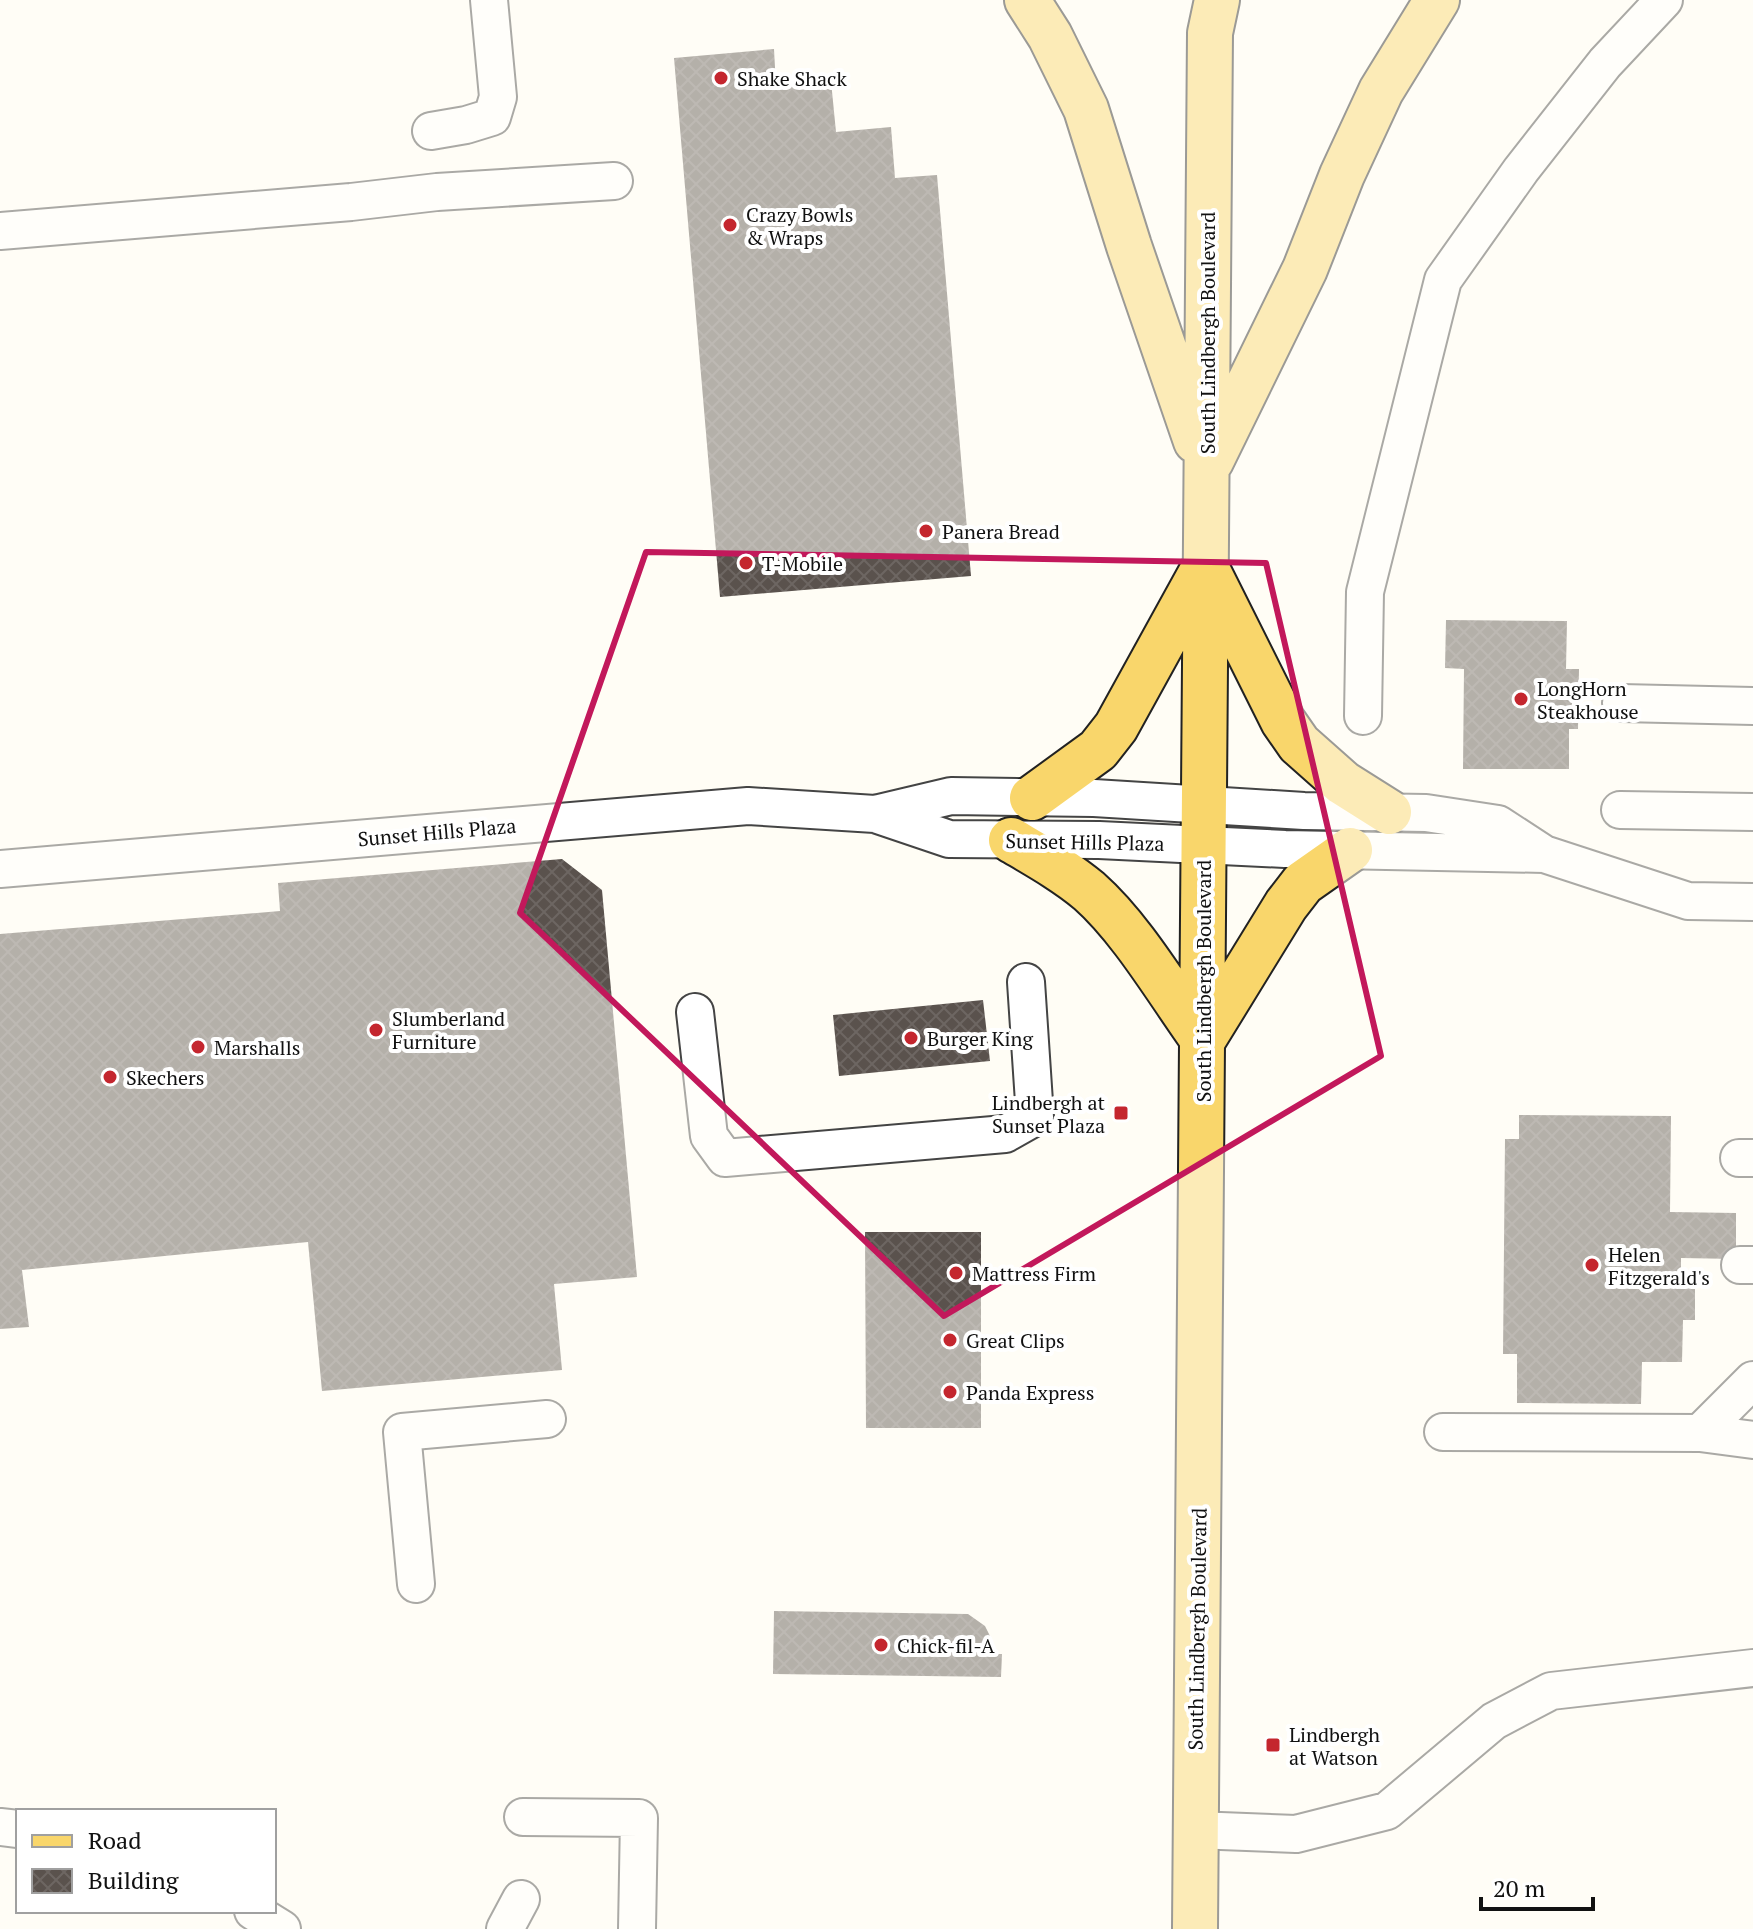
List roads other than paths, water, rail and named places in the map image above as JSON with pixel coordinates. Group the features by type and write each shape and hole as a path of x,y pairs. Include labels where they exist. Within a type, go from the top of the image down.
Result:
{"main road":[{"path":"1027,0 1050,36 1086,109 1129,246 1206,470"},
{"path":"1206,470 1305,269 1342,175 1381,91 1437,0"},
{"name":"South Lindbergh Boulevard","path":"1195,1929 1210,11"},
{"path":"1032,798 1098,750 1116,727 1205,565"},
{"path":"1205,565 1283,721 1299,744 1343,783 1389,812"},
{"path":"1011,840 1061,869 1091,893 1117,920 1203,1040 1286,905 1303,883 1350,850"}],"street":[{"path":"431,131 492,117 498,97 489,0"},
{"path":"1363,716 1365,592 1443,280 1521,170 1605,63 1664,0"},
{"path":"0,231 336,204 437,192 614,181"},
{"path":"1621,703 1753,706"},
{"name":"Sunset Hills Plaza","path":"875,814 951,796 1094,798 1203,825"},
{"name":"Sunset Hills Plaza","path":"0,869 748,806 875,814 949,839 1099,840 1203,825"},
{"path":"1620,810 1753,812"},
{"path":"1203,825 1389,812 1426,813 1498,824 1544,854 1688,901 1753,902"},
{"path":"1203,825 1350,850 1544,854"},
{"path":"695,1012 709,1136 725,1158 1005,1134 1035,1117 1026,982"},
{"path":"1700,1433 1753,1380"},
{"path":"416,1584 402,1432 547,1419"},
{"path":"1443,1432 1700,1433 1753,1440"},
{"path":"1195,1830 1296,1834 1387,1811 1494,1721 1551,1691 1753,1668"},
{"path":"523,1817 639,1818 637,1929"},
{"path":"256,1913 282,1929"}],"place":[{"name":"Shake Shack","path":"721,78"},
{"name":"Crazy Bowls & Wraps","path":"730,225"},
{"name":"Panera Bread","path":"926,531"},
{"name":"T-Mobile","path":"746,563"},
{"name":"LongHorn Steakhouse","path":"1521,699"},
{"name":"Slumberland Furniture","path":"376,1030"},
{"name":"Burger King","path":"911,1038"},
{"name":"Marshalls","path":"198,1047"},
{"name":"Skechers","path":"110,1077"},
{"name":"Lindbergh at Sunset Plaza","path":"1121,1113"},
{"name":"Helen Fitzgerald's","path":"1592,1265"},
{"name":"Mattress Firm","path":"956,1273"},
{"name":"Great Clips","path":"950,1340"},
{"name":"Panda Express","path":"950,1392"},
{"name":"Chick-fil-A","path":"881,1645"},
{"name":"Lindbergh at Watson","path":"1273,1745"}]}
